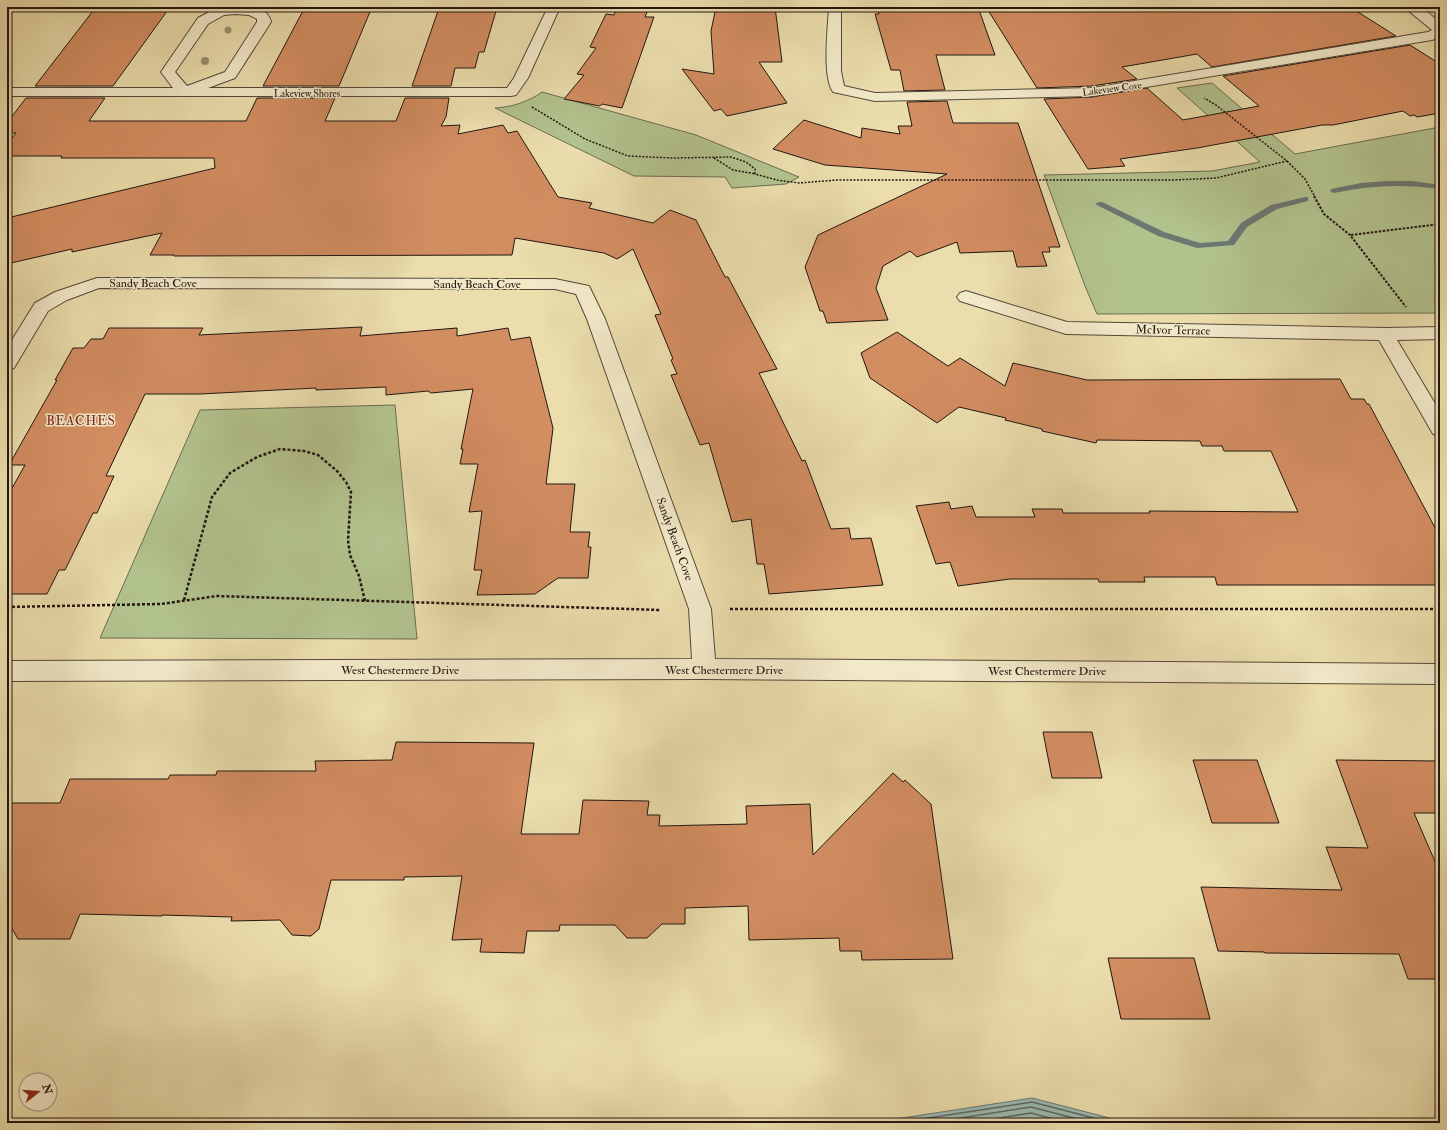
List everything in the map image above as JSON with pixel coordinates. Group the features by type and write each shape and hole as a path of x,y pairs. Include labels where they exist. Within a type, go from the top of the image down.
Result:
{"street":[{"name":"Lakeview Shores","path":"7,92 511,92 521,78 554,7"},
{"name":"Lakeview Cove","path":"835,7 834,71 838,89 875,97 1092,92 1432,36 1440,31 1426,17 1410,7"},
{"path":"231,10 251,11 259,13 263,17 264,22 230,75 184,92 168,72 204,21 211,16 231,10"},
{"name":"Sandy Beach Cove","path":"7,364 41,308 61,296 96,283 555,284 584,290 596,319 700,609 704,669"},
{"name":"McIvor Terrace","path":"966,298 1066,328 1385,334 1440,333"},
{"path":"1385,334 1440,429"},
{"name":"West Chestermere Drive","path":"7,671 704,669 1440,674"}],"path":[{"path":"1203,98 1216,105 1287,161 1305,180 1324,214 1350,235 1408,310"},
{"path":"528,104 585,139 628,156 647,158 730,157 746,162 755,168 756,174"},
{"path":"713,157 724,167 738,172 756,174 777,180 799,183 837,180 1174,180 1216,178 1287,161"},
{"path":"1350,235 1440,224"},
{"path":"184,600 212,498 230,473 257,457 280,449 304,451 318,455 337,471 346,482 351,492 348,540 350,555 359,576 365,601"},
{"path":"7,607 161,604 217,596 660,610"},
{"path":"728,609 1440,609"}],"green space":[{"path":"1212,83 1295,154 1440,127 1440,313 1097,314 1085,286 1044,175 1212,171 1260,162 1177,88"},
{"path":"542,92 696,135 799,177 786,184 732,188 725,177 634,176 495,108 520,103 531,99"},
{"path":"395,405 417,639 100,638 200,410"}],"water":[{"path":"1032,1098 1129,1123 870,1123"}],"building":[{"path":"96,7 170,7 113,86 35,86"},
{"path":"305,7 372,7 339,86 263,86"},
{"path":"617,7 649,7 645,17 654,17 622,108 602,104 600,106 564,99 584,75 577,74 596,48 590,47 606,14 614,15"},
{"path":"716,7 775,7 782,62 759,62 787,103 727,116 721,109 714,111 682,69 714,74 711,31"},
{"path":"877,7 978,7 995,55 936,55 945,90 904,91 900,70 891,70 875,14 879,14"},
{"path":"986,7 1350,7 1396,36 1212,67 1197,54 1122,67 1137,79 1092,86 1037,88"},
{"path":"438,11 496,11 484,52 479,52 475,68 455,68 451,86 412,86"},
{"path":"1410,45 1440,64 1440,113 1417,117 1414,115 1410,116 1403,111 1333,125 1322,125 1197,148 1120,159 1125,166 1088,169 1044,99 1092,97 1147,88 1183,120 1259,106 1223,76"},
{"path":"26,98 105,98 89,121 246,121 257,98 335,98 325,121 396,121 405,98 449,98 446,117 441,126 460,125 458,134 503,125 508,133 517,131 558,197 592,203 589,208 653,223 670,210 696,220 725,277 728,277 777,369 759,373 802,461 805,460 831,529 849,528 851,539 871,538 883,585 769,594 764,564 757,564 751,519 732,522 709,443 700,445 671,375 677,374 671,360 673,359 655,315 661,314 633,249 617,259 604,253 515,238 512,255 150,255 162,233 72,252 72,249 11,263 10,251 7,252 7,218 215,168 214,158 61,158 62,156 7,156 7,144 16,133 7,133 7,123"},
{"path":"947,101 953,123 1018,123 1060,247 1049,247 1050,252 1042,252 1047,266 1017,267 1013,251 960,253 957,242 917,257 910,251 883,266 876,288 888,320 827,323 823,311 820,311 805,267 818,235 947,174 825,165 773,149 804,120 861,138 862,128 900,134 898,126 912,126 907,102"},
{"path":"362,327 360,336 457,328 457,336 508,328 511,340 530,337 553,428 546,484 575,484 570,532 590,532 588,547 591,547 588,578 558,578 535,594 477,595 482,570 474,570 482,511 469,512 478,464 460,464 463,449 461,449 473,389 386,395 386,387 316,390 316,388 200,394 145,394 106,476 114,476 97,513 93,513 65,570 59,570 47,594 7,594 7,497 25,465 9,465 57,380 55,380 73,348 84,348 91,339 103,339 109,328 203,328 199,335"},
{"path":"897,332 948,366 960,358 1005,386 1013,363 1087,380 1340,379 1351,399 1364,399 1367,404 1369,404 1440,537 1440,585 1217,585 1215,577 1144,577 1145,582 1099,582 1098,579 1010,579 958,586 950,562 936,564 916,506 949,502 951,509 972,506 976,517 1035,517 1032,509 1062,509 1063,513 1150,513 1149,511 1298,512 1271,451 1224,451 1222,446 1202,446 1200,441 1097,440 1096,443 1042,431 1042,429 1005,420 1006,418 959,407 937,423 870,378 861,353"},
{"path":"1043,732 1092,732 1102,778 1052,778"},
{"path":"396,742 534,743 521,834 579,834 583,800 649,801 647,815 660,815 659,826 747,824 746,806 810,804 813,855 893,773 903,782 905,780 931,804 953,959 862,960 861,951 840,951 839,938 749,940 748,906 685,908 685,924 662,924 647,938 627,938 615,925 560,925 559,931 527,931 524,953 480,952 482,939 452,940 462,876 404,877 404,880 331,880 319,929 311,936 292,935 280,920 231,921 232,917 80,914 70,939 18,939 7,920 7,803 60,803 70,779 168,779 170,775 216,775 217,771 316,771 315,761 392,760"},
{"path":"1193,760 1257,760 1279,823 1212,823"},
{"path":"1336,760 1440,761 1440,813 1414,813 1440,873 1440,979 1408,979 1399,954 1265,953 1218,951 1201,887 1342,890 1326,847 1368,848"},
{"path":"1108,958 1194,958 1210,1019 1121,1019"}],"waterway":[{"path":"1334,191 1387,183 1412,183 1440,187"},
{"path":"1099,204 1161,234 1200,246 1231,243 1244,225 1274,207 1305,199"}],"district":[{"name":"BEACHES","path":"81,420"}]}
